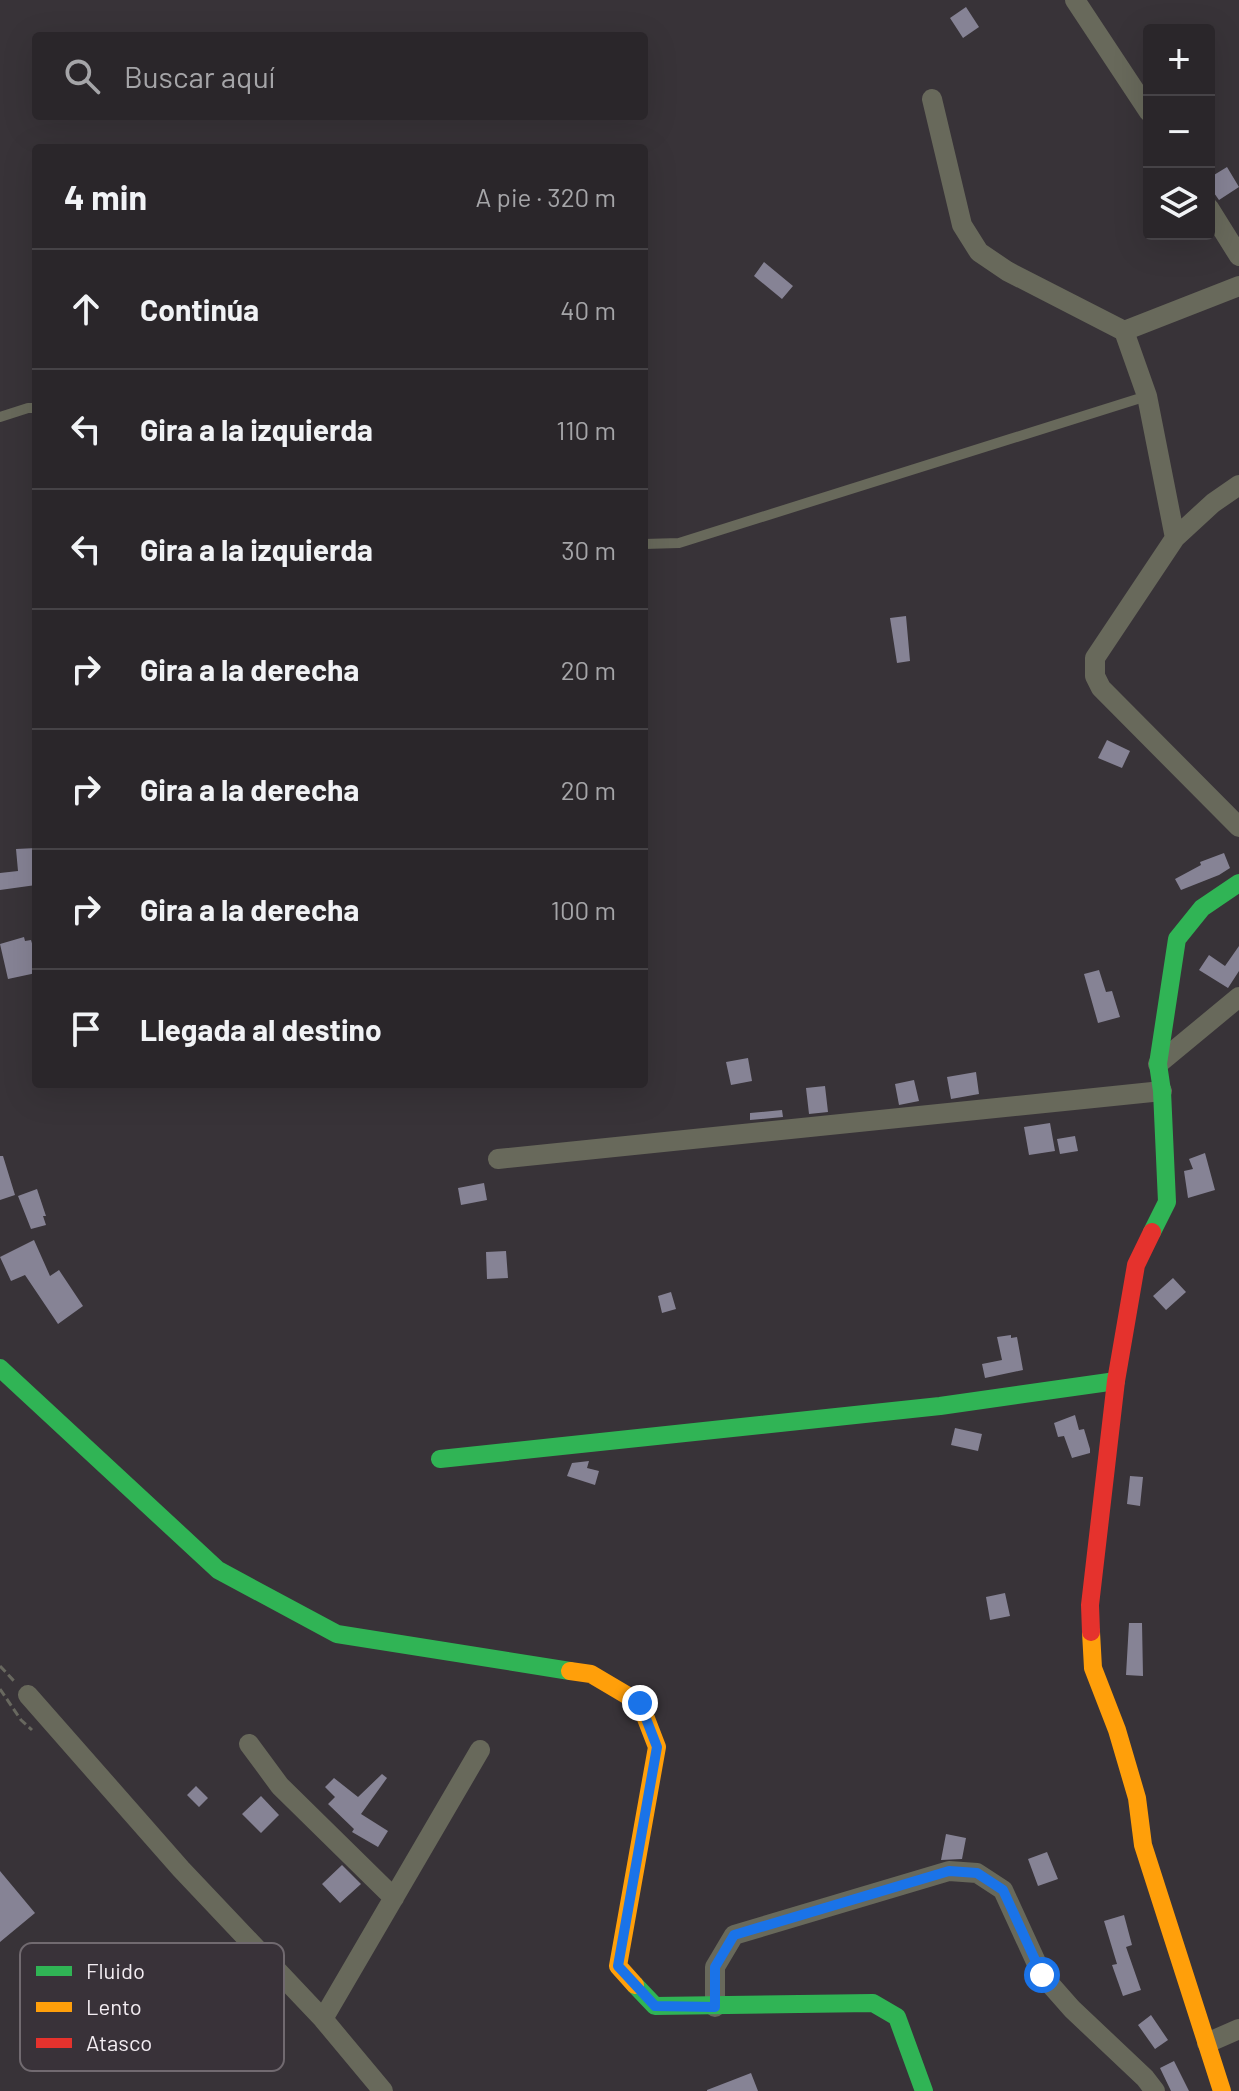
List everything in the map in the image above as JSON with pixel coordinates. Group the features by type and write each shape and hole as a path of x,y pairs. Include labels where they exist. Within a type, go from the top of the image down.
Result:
{"street":[{"path":"1075,0 1143,103"},
{"path":"932,99 962,225 979,252 1007,271 1124,331 1147,396 1175,538"},
{"path":"1215,218 1239,256"},
{"path":"1124,331 1239,286"},
{"path":"1239,485 1213,503 1175,538 1095,658 1095,676 1101,688 1239,827"},
{"path":"1222,2091 1143,1845 1137,1798 1117,1730 1093,1668 1090,1605 1116,1381 1136,1265 1167,1202 1158,1064 1177,939 1202,908 1239,883"},
{"path":"1158,1064 1239,997"},
{"path":"498,1159 1162,1091"},
{"path":"0,1368 218,1570 337,1634 591,1674 640,1703 657,1747 618,1966 655,2006 873,2003 897,2017 924,2091"},
{"path":"440,1459 940,1406 1116,1381"},
{"path":"28,1695 181,1869 251,1943"},
{"path":"249,1744 280,1786 394,1898"},
{"path":"323,2019 480,1750"},
{"path":"715,2007 715,1967 734,1935 949,1871 977,1873 1003,1890 1042,1975 1155,2091"},
{"path":"284,1978 383,2091"},
{"path":"1207,2043 1239,2029"}],"lane":[{"path":"648,544 679,543 1147,396"},
{"path":"0,417 32,409"}],"path":[{"path":"0,1666 28,1695"}],"building":[{"path":"966,7 979,27 963,38 950,18"},
{"path":"1227,167 1239,187 1219,200 1215,194 1215,174"},
{"path":"764,262 793,286 782,299 754,276"},
{"path":"906,616 910,661 897,663 890,618"},
{"path":"1107,740 1130,751 1122,768 1098,758"},
{"path":"32,848 32,886 0,890 0,873 18,871 16,849"},
{"path":"1224,853 1230,868 1181,890 1175,879 1201,865 1200,862"},
{"path":"24,937 25,941 31,940 32,974 8,979 0,944"},
{"path":"1239,946 1239,971 1228,988 1199,970 1209,955 1225,966"},
{"path":"1099,970 1106,992 1112,991 1120,1017 1098,1023 1084,974"},
{"path":"748,1058 752,1081 731,1085 726,1062"},
{"path":"976,1072 979,1094 951,1099 947,1077"},
{"path":"914,1080 919,1101 899,1105 895,1084"},
{"path":"825,1086 828,1112 809,1114 806,1088"},
{"path":"782,1110 783,1117 750,1120 750,1113"},
{"path":"1050,1123 1055,1151 1029,1155 1024,1127"},
{"path":"1075,1136 1078,1151 1060,1154 1057,1139"},
{"path":"1205,1153 1215,1190 1188,1198 1184,1171 1193,1169 1189,1159"},
{"path":"0,1156 3,1156 15,1195 0,1200"},
{"path":"484,1183 487,1200 461,1205 458,1188"},
{"path":"37,1189 46,1225 31,1229 18,1196"},
{"path":"34,1240 50,1276 59,1270 83,1306 58,1324 25,1275 11,1281 0,1257"},
{"path":"506,1251 508,1278 487,1279 486,1252"},
{"path":"1173,1278 1186,1292 1166,1310 1153,1296"},
{"path":"671,1292 676,1309 662,1313 658,1296"},
{"path":"1011,1335 1011,1338 1017,1337 1023,1370 985,1378 982,1364 1002,1360 997,1337"},
{"path":"1075,1415 1079,1430 1084,1429 1090,1453 1072,1458 1064,1436 1058,1437 1054,1423"},
{"path":"955,1428 982,1434 978,1451 951,1445"},
{"path":"589,1461 587,1468 599,1471 595,1485 567,1476 572,1463"},
{"path":"1130,1476 1143,1477 1140,1506 1127,1504"},
{"path":"1005,1593 1010,1616 990,1620 986,1597"},
{"path":"1129,1623 1142,1623 1143,1676 1126,1675"},
{"path":"382,1774 387,1778 361,1814 388,1831 378,1847 352,1832 354,1829 328,1804 335,1797 325,1787 334,1778 358,1797"},
{"path":"196,1786 208,1798 199,1807 187,1795"},
{"path":"261,1796 279,1815 261,1833 242,1814"},
{"path":"946,1834 966,1838 962,1859 941,1860"},
{"path":"1047,1852 1058,1879 1038,1886 1028,1859"},
{"path":"342,1865 361,1884 340,1903 322,1884"},
{"path":"0,1871 35,1913 0,1942"},
{"path":"1124,1915 1132,1945 1126,1947 1141,1990 1123,1996 1112,1965 1117,1964 1104,1921"},
{"path":"1151,2015 1168,2040 1155,2049 1138,2025"},
{"path":"1174,2061 1189,2091 1171,2091 1160,2068"},
{"path":"751,2073 758,2091 707,2091 707,2090"}],"traffic: fast":[{"path":"1152,1232 1167,1202 1158,1064 1177,939 1202,908 1239,883"},
{"path":"0,1368 218,1570 337,1634 570,1671"},
{"path":"440,1459 940,1406 1116,1381"},
{"path":"635,1985 655,2006 873,2003 897,2017 924,2091"}],"traffic: slow":[{"path":"1091,1632 1093,1668 1117,1730 1137,1798 1143,1845 1222,2091"},
{"path":"570,1671 591,1674 640,1703 657,1747 618,1966 635,1985"}],"traffic: jam":[{"path":"1091,1632 1090,1605 1116,1381 1136,1265 1152,1232"}],"route":[{"path":"640,1703 657,1747 618,1966 655,2006 715,2007 715,1967 734,1935 949,1871 977,1873 1003,1890 1042,1975"}]}
